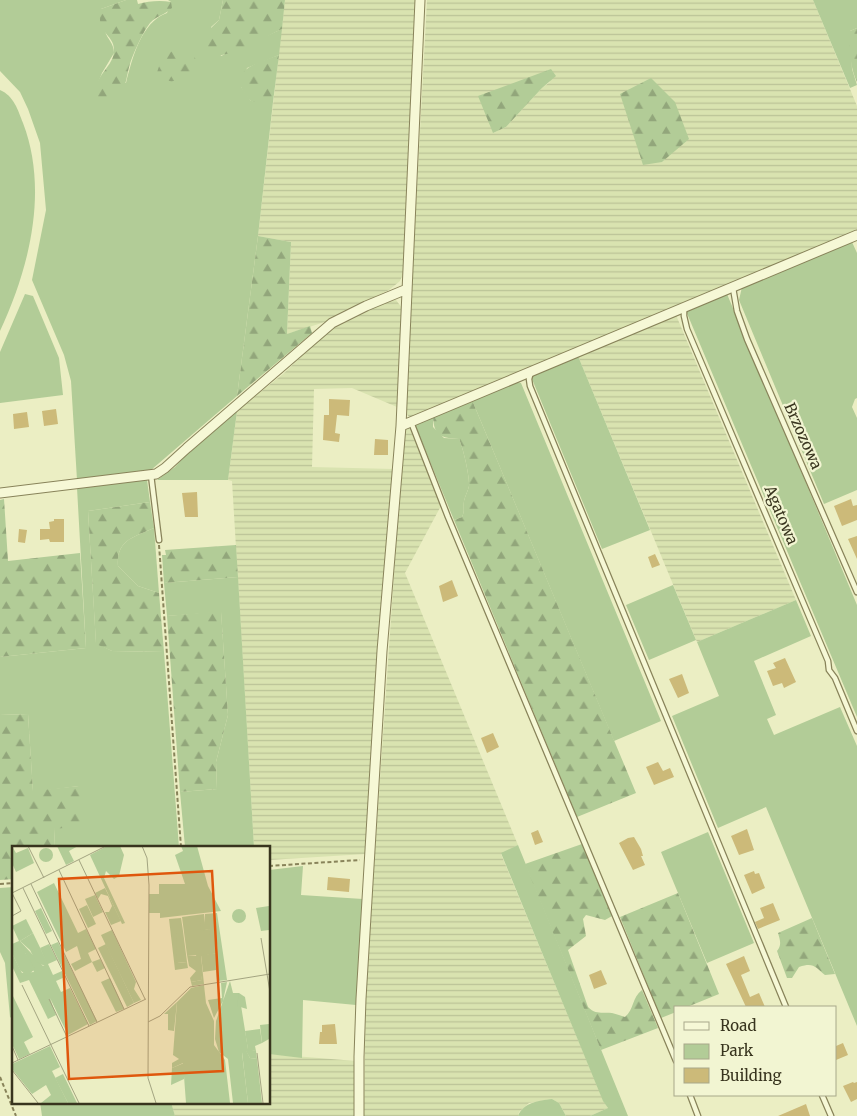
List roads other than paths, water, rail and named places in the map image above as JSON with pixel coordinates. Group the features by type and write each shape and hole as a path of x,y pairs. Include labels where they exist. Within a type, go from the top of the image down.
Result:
{"street":[{"path":"359,1116 359,1047 382,651 401,426 420,0"},
{"path":"401,426 857,236"},
{"path":"0,493 151,475 165,468 332,323 406,289"}],"lane":[{"name":"Brzozowa","path":"733,288 737,311 747,339 857,592"},
{"name":"Agatowa","path":"684,308 687,329 828,661 829,670 835,678 857,731"},
{"path":"530,372 530,386 786,1006"},
{"path":"411,422 448,517 674,1056"},
{"path":"151,475 159,540"},
{"path":"690,1096 698,1116"},
{"path":"822,1096 831,1116"}]}
